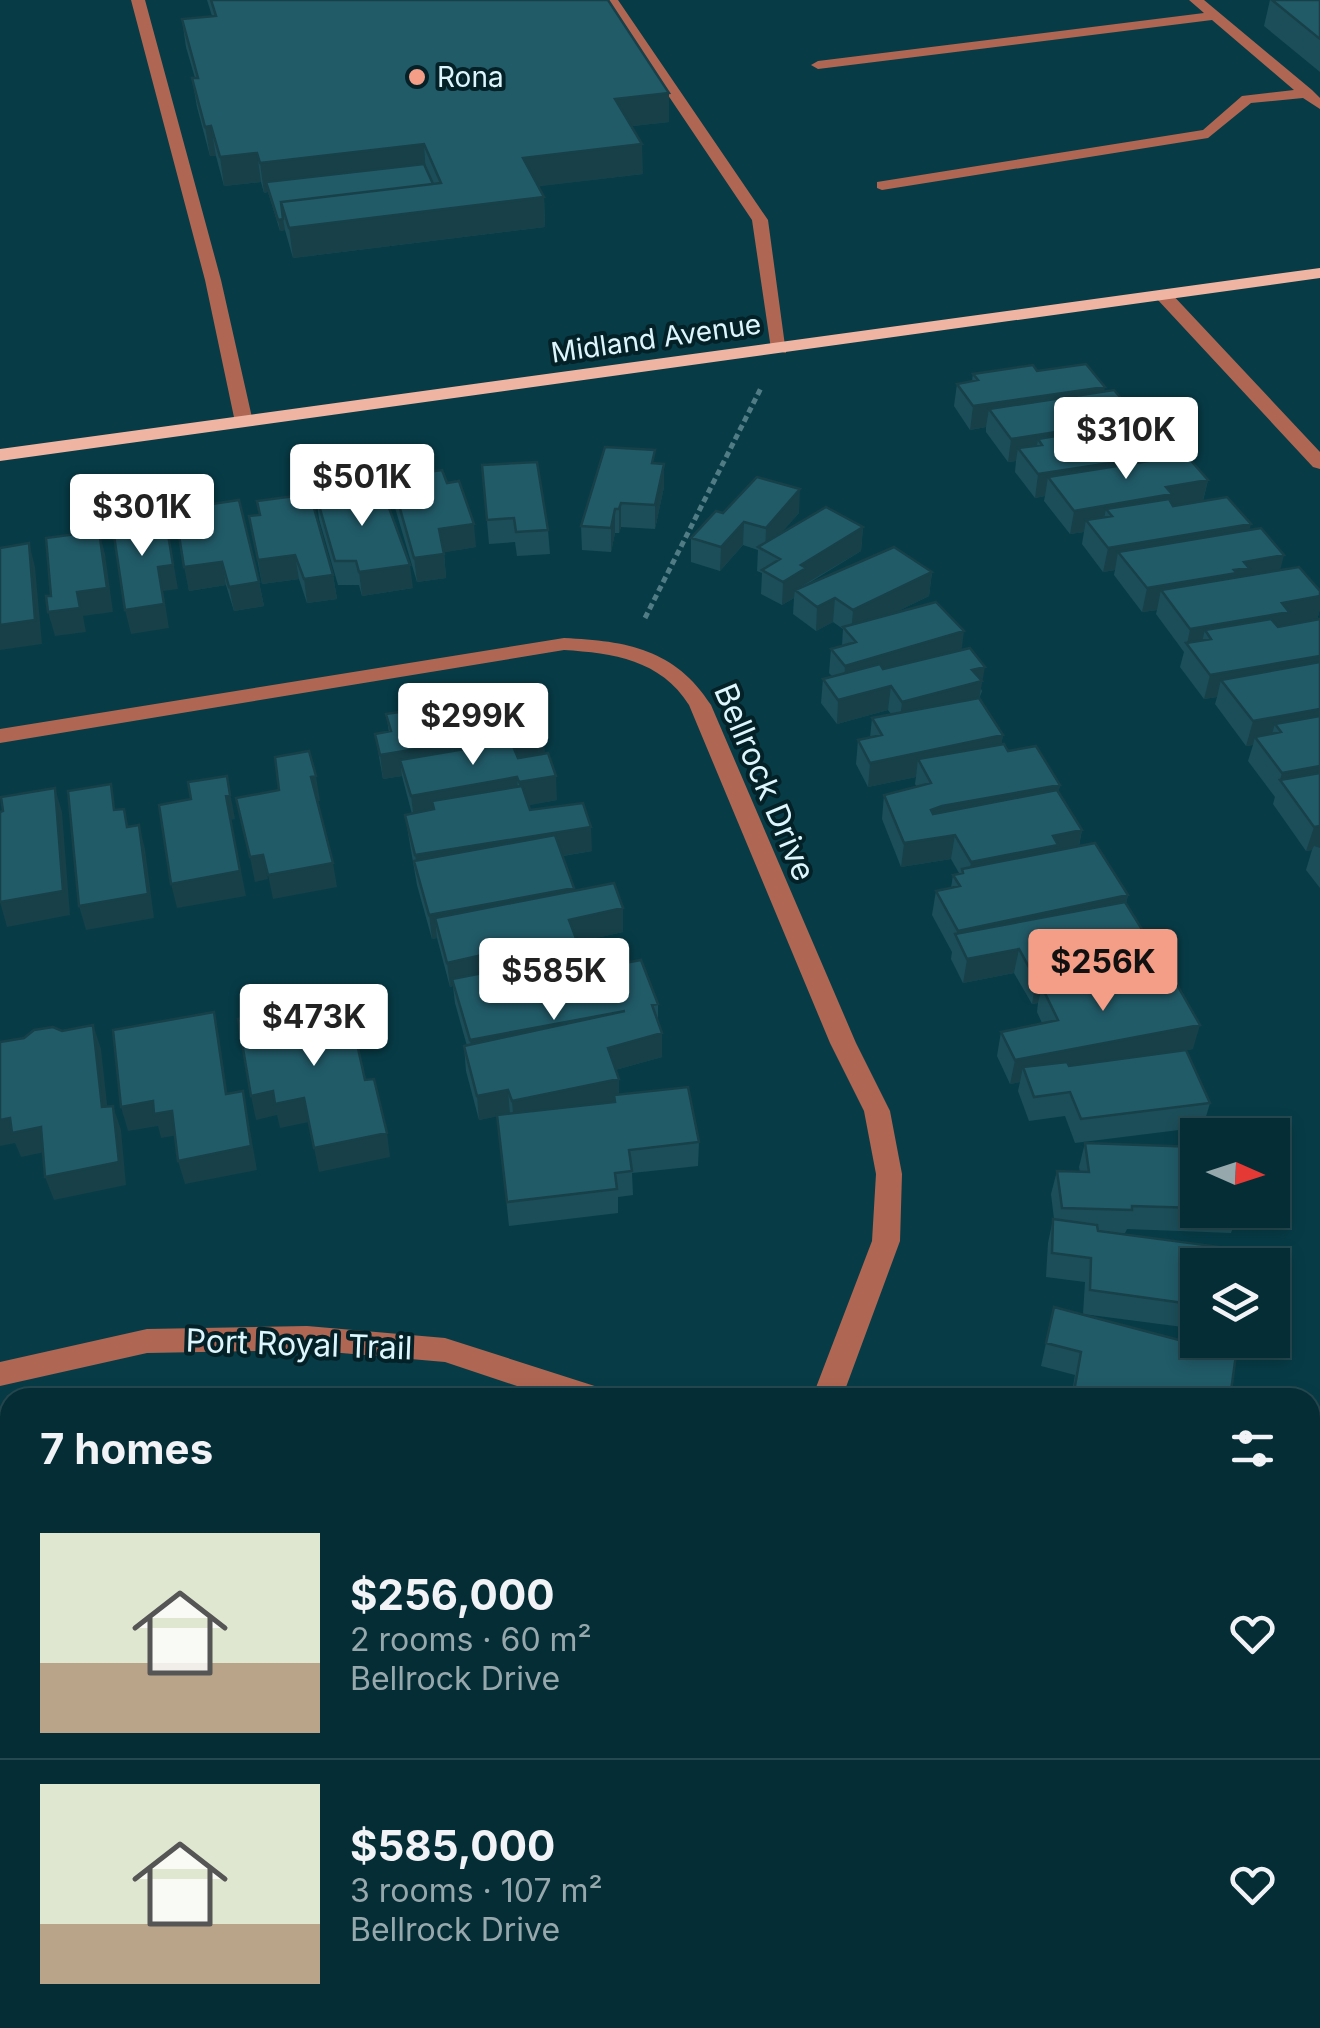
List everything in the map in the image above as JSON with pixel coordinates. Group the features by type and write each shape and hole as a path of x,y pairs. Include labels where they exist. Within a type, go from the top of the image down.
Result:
{"main road":[{"name":"Midland Avenue","path":"0,454 1320,273"}],"street":[{"path":"138,0 212,280 244,422"},
{"path":"612,0 760,220 780,349"},
{"path":"1196,0 1320,105"},
{"path":"818,65 1215,16"},
{"path":"882,184 1208,134 1247,99 1306,93"},
{"path":"1163,296 1320,463"},
{"name":"Bellrock Drive","path":"0,736 539,647 597,645 629,651 681,677 698,696 707,728 843,1044 877,1110 890,1174 886,1241 831,1388"},
{"name":"Port Royal Trail","path":"0,1374 147,1341 308,1338 445,1350 563,1388"}],"path":[{"path":"629,651 780,349"}],"building":[{"name":"Rona","path":"211,0 608,0 669,93 615,99 642,144 523,158 544,197 289,228 281,202 441,183 424,144 260,163 257,153 220,157 211,126 205,127 192,78 198,78 182,19 216,16"},
{"path":"1272,0 1320,0 1320,39"},
{"path":"424,164 433,184 281,202 283,219 278,220 266,182"},
{"path":"1086,364 1105,387 973,406 957,384 978,380 973,374 1033,365 1037,371"},
{"path":"1114,390 1133,412 1095,418 1101,425 1011,439 989,409"},
{"path":"1154,427 1176,453 1038,474 1018,448 1042,445 1038,439 1097,429 1102,436"},
{"path":"605,447 655,450 652,463 664,464 655,505 621,503 615,509 611,528 581,526"},
{"path":"1186,455 1208,480 1166,487 1172,494 1074,511 1048,477"},
{"path":"537,462 548,530 516,532 514,518 487,520 482,465"},
{"path":"442,470 447,483 459,481 474,524 439,529 444,554 414,558 391,477"},
{"path":"757,477 800,489 766,528 744,522 721,547 691,538 716,511 723,513"},
{"path":"381,486 410,565 359,572 356,561 335,561 316,495"},
{"path":"310,494 333,575 304,579 295,555 258,560 249,516 260,515 257,501"},
{"path":"1227,497 1251,524 1108,548 1086,520 1112,516 1106,509 1169,499 1173,506"},
{"path":"239,500 259,582 229,587 222,562 184,567 177,523 187,522 185,508"},
{"path":"826,507 863,527 801,565 806,568 783,582 762,570 780,559 758,547"},
{"path":"165,515 173,565 158,567 164,604 125,610 112,522"},
{"path":"1261,528 1284,555 1244,562 1249,568 1234,570 1237,573 1147,588 1118,552"},
{"path":"99,531 107,588 77,592 80,608 48,612 46,596 51,596 46,538"},
{"path":"29,543 35,620 0,625 0,548"},
{"path":"894,547 932,572 853,610 835,598 817,607 795,590"},
{"path":"1299,567 1320,596 1282,603 1289,612 1190,629 1161,590"},
{"path":"936,602 964,631 845,666 831,649 856,642 843,627"},
{"path":"1271,619 1278,627 1320,619 1320,656 1210,675 1186,643 1211,639 1205,630"},
{"path":"970,648 985,667 972,670 982,681 902,702 891,686 838,700 823,679 880,664 883,669"},
{"path":"1320,662 1320,709 1253,721 1221,680"},
{"path":"979,698 1003,735 870,763 858,740 882,735 872,718"},
{"path":"472,701 478,718 535,709 544,731 380,755 375,734 391,731 386,714"},
{"path":"1320,716 1320,766 1282,773 1255,737 1281,732 1275,724"},
{"path":"511,741 518,758 548,753 556,776 519,782 517,777 411,796 400,760"},
{"path":"1004,744 1008,751 1036,746 1060,785 942,806 931,810 933,814 1057,790 1082,830 1053,836 1058,845 971,862 955,835 904,843 884,795 931,783 918,759"},
{"path":"309,751 316,776 311,777 333,863 268,875 263,855 250,857 236,798 279,790 275,757"},
{"path":"1320,773 1320,826 1314,827 1280,780"},
{"path":"227,776 230,795 226,796 240,871 171,884 159,805 191,799 188,782"},
{"path":"111,784 114,810 124,809 127,827 139,825 148,894 79,906 68,791"},
{"path":"522,786 530,810 583,803 591,827 415,855 405,815 434,809 432,801"},
{"path":"55,788 63,891 0,902 1,797"},
{"path":"555,835 574,888 429,915 414,861"},
{"path":"1095,843 1128,895 958,931 936,891 960,886 953,875 963,873 962,869"},
{"path":"614,883 623,908 569,920 580,949 482,969 478,956 447,963 435,918"},
{"path":"1125,902 1153,947 1122,953 1128,963 1036,980 1019,949 967,959 955,934"},
{"path":"602,950 608,966 641,960 658,1004 652,1005 662,1033 608,1048 619,1079 512,1101 508,1090 477,1096 464,1046 625,1011 470,1040 452,979"},
{"path":"1136,971 1142,981 1172,976 1200,1025 1015,1060 1001,1032 1058,1020 1042,987"},
{"path":"347,998 365,1080 374,1079 387,1133 314,1148 304,1098 275,1104 273,1091 251,1096 238,1019 281,1011 288,1004 305,1001 313,1005"},
{"path":"214,1012 226,1094 243,1091 251,1146 178,1161 172,1111 154,1114 153,1101 121,1107 113,1030"},
{"path":"93,1025 102,1107 113,1106 119,1162 45,1177 41,1127 12,1133 10,1118 0,1120 0,1042 24,1038 34,1030 53,1027 62,1031"},
{"path":"1186,1050 1210,1103 1081,1119 1070,1092 1034,1097 1023,1067 1067,1062 1069,1066"},
{"path":"688,1087 699,1142 629,1150 632,1171 615,1173 617,1189 507,1202 497,1115 615,1102 614,1095"},
{"path":"1085,1143 1180,1146 1180,1207 1062,1208 1057,1171 1089,1172"},
{"path":"1053,1219 1097,1225 1098,1231 1227,1248 1180,1248 1180,1302 1090,1290 1091,1258 1052,1253"},
{"path":"1054,1307 1180,1340 1180,1358 1236,1358 1231,1388 1083,1388 1075,1386 1081,1352 1046,1343"}],"place":[{"name":"Rona","path":"417,77"}]}
